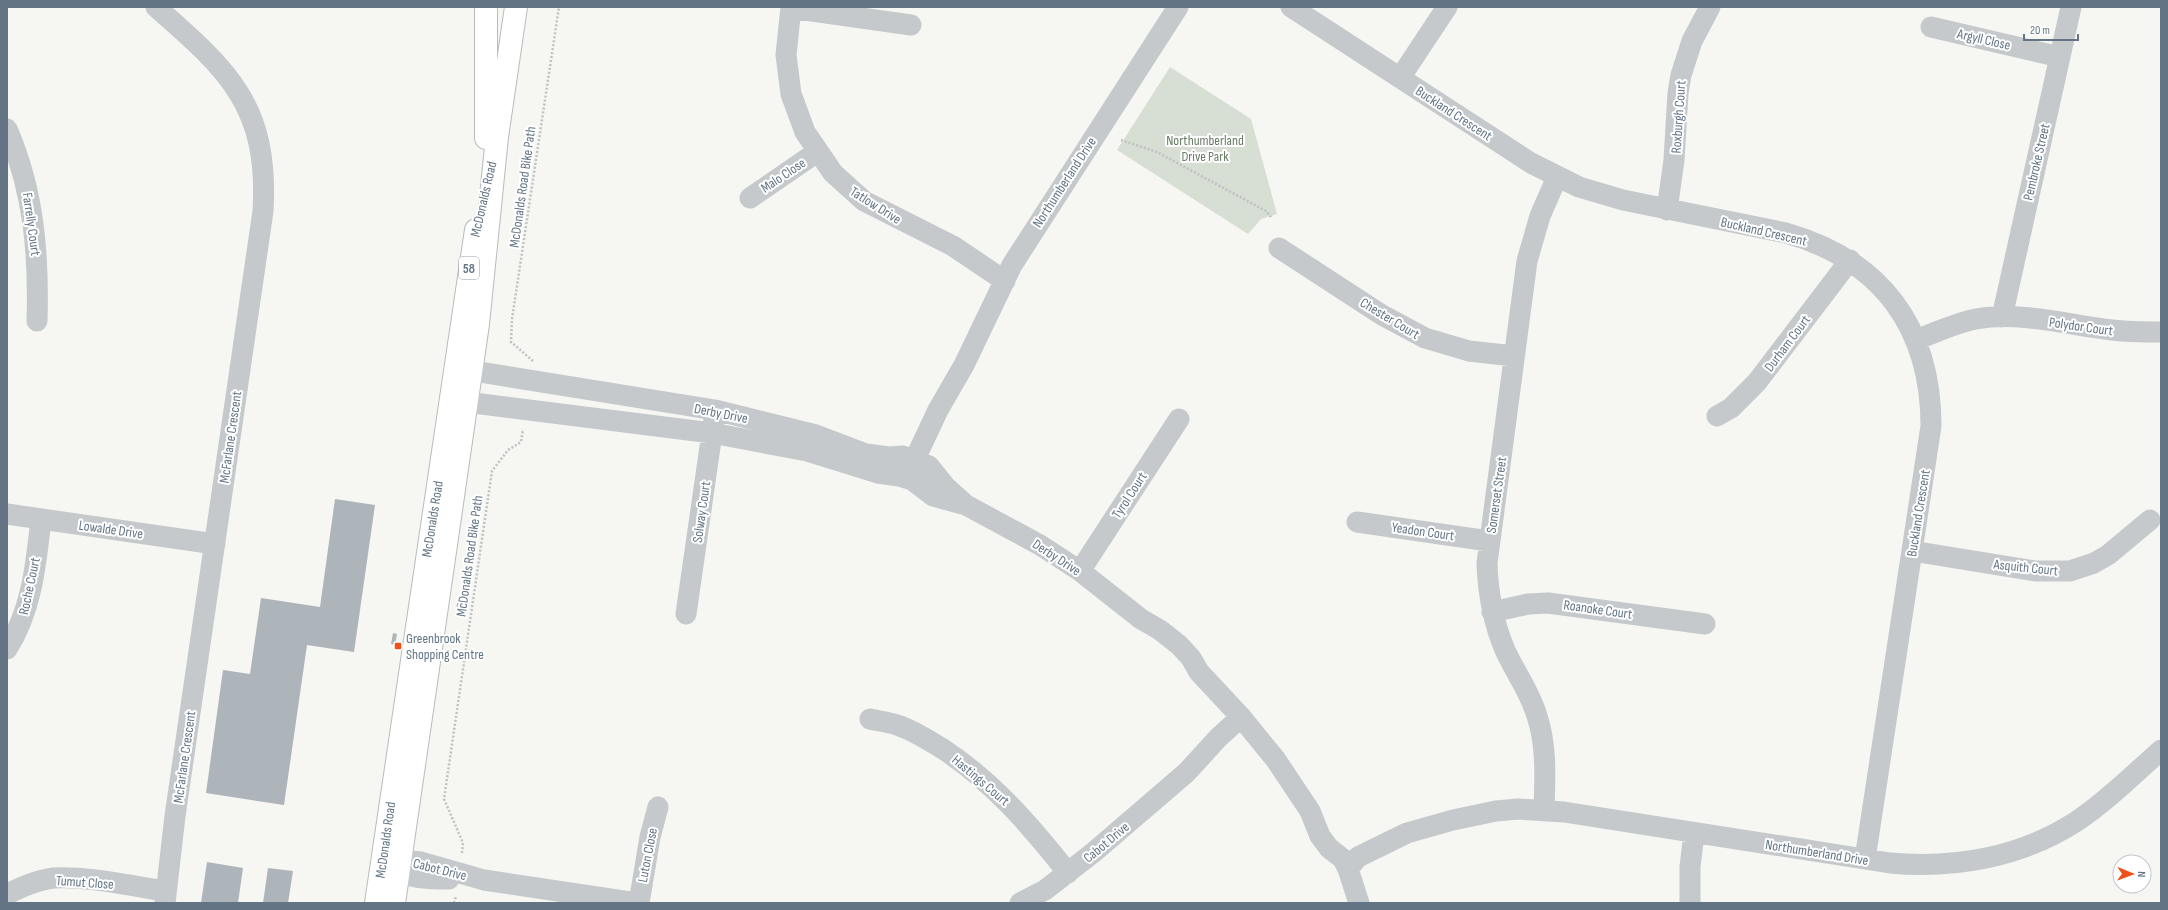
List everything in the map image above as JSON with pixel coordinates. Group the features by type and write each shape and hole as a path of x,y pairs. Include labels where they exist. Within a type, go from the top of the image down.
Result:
{"main road":[{"path":"484,192 486,7"},
{"name":"McDonalds Road","path":"463,370 486,261 497,137 516,7"},
{"name":"McDonalds Road","path":"394,903 393,866 459,401 474,239 497,137"},
{"name":"McDonalds Road","path":"376,903 393,866"}],"street":[{"name":"McFarlane Crescent","path":"156,7 205,50 235,85 246,104 254,123 264,169 263,211 165,897"},
{"name":"Tatlow Drive","path":"791,7 786,55 791,94 805,132 833,174 864,201 1008,273"},
{"path":"791,7 910,25"},
{"name":"Northumberland Drive","path":"912,480 938,410 964,365 1008,273 1178,7"},
{"name":"Buckland Crescent","path":"1291,7 1531,163 1557,177 1600,194 1667,210 1786,233 1823,246 1850,260 1866,272 1888,295 1908,323 1915,340 1928,383 1931,405 1931,426 1865,859"},
{"path":"1400,78 1447,7"},
{"name":"Roxburgh Court","path":"1667,210 1674,160 1678,93 1681,75 1692,41 1710,7"},
{"name":"Pembroke Street","path":"2002,317 2071,7"},
{"name":"Argyll Close","path":"1931,27 2060,57"},
{"name":"Farrelly Court","path":"7,129 20,163 34,218 38,275 37,321"},
{"name":"Malo Close","path":"750,198 817,152"},
{"name":"Somerset Street","path":"1544,810 1544,762 1538,717 1529,693 1505,649 1492,612 1488,582 1489,541 1514,356 1532,240 1557,177"},
{"name":"Chester Court","path":"1279,248 1382,315 1425,338 1469,351 1514,356"},
{"name":"Durham Court","path":"1717,416 1731,408 1757,382 1850,260"},
{"name":"Polydor Court","path":"1915,340 1954,325 1976,319 2002,317 2021,317 2114,331 2161,332"},
{"name":"Derby Drive","path":"463,370 715,410 816,435 866,454 888,457 903,456 929,466 946,487 966,505"},
{"name":"Derby Drive","path":"459,401 712,433 807,451 878,474 899,476 912,480 933,496 966,505 1040,545 1080,571 1142,620 1172,654 1184,664 1199,672 1245,721 1276,760 1310,810 1320,836 1329,848 1342,859 1357,864"},
{"name":"Solway Court","path":"686,614 715,410"},
{"name":"Tyrol Court","path":"1080,571 1179,419"},
{"name":"Lowalde Drive","path":"7,514 215,544"},
{"name":"Roche Court","path":"7,649 24,615 30,594 41,519"},
{"name":"Asquith Court","path":"1912,551 2034,571 2070,571 2094,563 2108,555 2150,520"},
{"name":"Yeadon Court","path":"1357,522 1489,541"},
{"name":"Roanoke Court","path":"1492,612 1528,604 1548,603 1704,624"},
{"name":"Hastings Court","path":"870,719 897,725 915,732 975,772 1015,809 1068,874"},
{"name":"Cabot Drive","path":"1020,903 1045,890 1068,874 1187,772 1218,738 1245,721"},
{"name":"Northumberland Drive","path":"1357,864 1376,863 1443,823 1496,811 1544,810 1916,866 1948,865 2010,853 2056,833 2077,821 2161,750"},
{"name":"Luton Close","path":"638,903 650,836 658,807"},
{"path":"1690,903 1690,867 1694,833"},
{"name":"Cabot Drive","path":"393,866 421,862 484,880 638,903"},
{"name":"Derby Drive","path":"1357,864 1359,903"},
{"name":"Derby Drive","path":"1357,864 1371,903"},
{"name":"Tumut Close","path":"7,894 30,884 53,878 70,878 165,897"}],"path":[{"name":"McDonalds Road Bike Path","path":"533,360 511,342 512,319 559,7"},
{"path":"1121,140 1164,155 1266,211 1271,217"},
{"name":"McDonalds Road Bike Path","path":"461,858 463,843 444,799 492,471 508,450 521,442 523,433"}],"green space":[{"name":"Northumberland Drive Park","path":"1170,67 1251,119 1277,214 1261,219 1248,234 1117,150"}],"building":[{"path":"335,499 375,505 354,652 307,645 284,805 206,793 223,670 250,674 261,598 320,607"},
{"path":"458,599 462,600 460,610 456,609"},
{"path":"393,633 397,634 395,645 391,644"},
{"path":"207,862 243,868 238,903 201,903"},
{"path":"268,868 293,871 288,903 263,903"}],"place":[{"name":"Greenbrook Shopping Centre","path":"398,646"}]}
